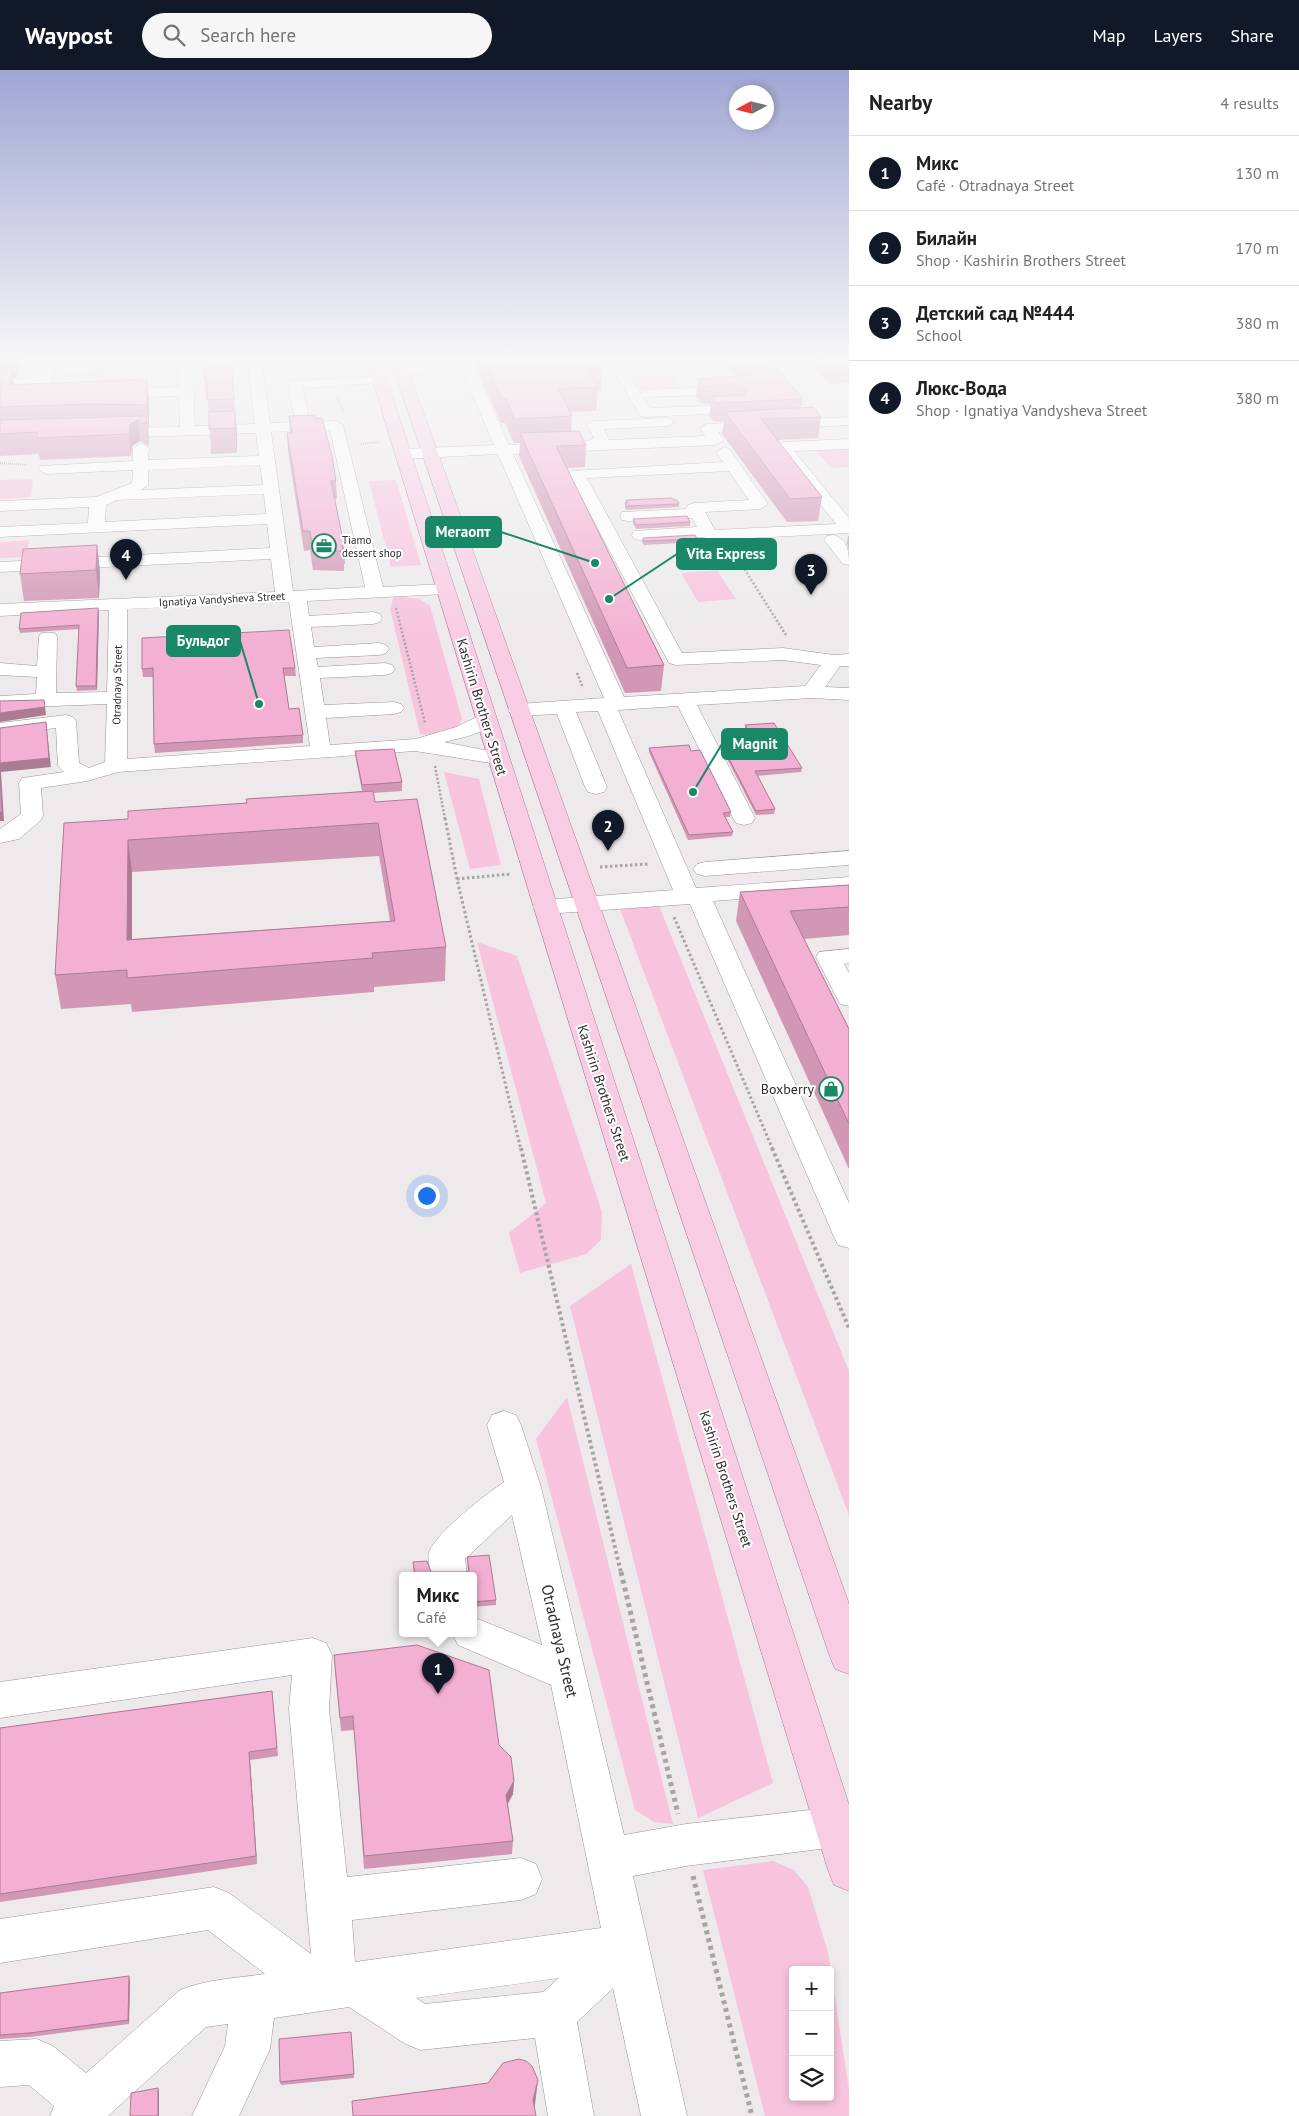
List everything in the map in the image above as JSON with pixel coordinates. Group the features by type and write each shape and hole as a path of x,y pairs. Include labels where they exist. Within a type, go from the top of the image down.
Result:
{"main road":[{"name":"Kashirin Brothers Street","path":"416,453 444,589 849,1870"},
{"name":"Kashirin Brothers Street","path":"416,453 518,710 849,1657"}],"street":[{"path":"105,499 140,486 140,453"},
{"path":"266,453 279,553 288,592 303,637 321,752"},
{"path":"344,453 384,592"},
{"path":"503,453 693,896 849,1237"},
{"path":"715,533 694,508 760,504 725,453"},
{"path":"787,453 848,528"},
{"path":"46,469 267,460"},
{"path":"734,466 578,474 676,659 783,654 841,660"},
{"path":"0,506 271,489"},
{"path":"96,527 105,499"},
{"path":"628,516 697,513"},
{"path":"0,532 275,519"},
{"path":"122,561 124,526"},
{"path":"640,535 848,528"},
{"path":"833,540 849,560"},
{"path":"0,567 279,553"},
{"name":"Ignatiya Vandysheva Street","path":"0,610 131,600 288,592 384,592 444,589"},
{"path":"0,599 131,600"},
{"name":"Otradnaya Street","path":"116,766 117,698 131,600"},
{"path":"303,637 372,625"},
{"path":"46,700 48,637"},
{"path":"303,637 379,650"},
{"path":"811,692 841,660"},
{"path":"309,673 385,669"},
{"path":"0,670 47,672"},
{"path":"518,710 811,692 849,694"},
{"path":"0,702 117,698"},
{"path":"685,701 744,818"},
{"path":"564,707 596,787"},
{"path":"315,713 392,709 315,713"},
{"path":"425,744 463,731 486,720"},
{"path":"0,728 66,721 69,766 87,775"},
{"path":"0,836 11,834 32,816 30,783 87,775 116,766 425,744 497,758"},
{"path":"704,870 849,858"},
{"path":"545,907 849,884"},
{"path":"849,956 828,957 849,998"},
{"name":"Otradnaya Street","path":"504,1425 524,1487 609,1859 625,1947 664,2116"},
{"path":"449,1572 446,1554 497,1506 524,1487"},
{"path":"477,1636 567,1674"},
{"path":"0,1700 313,1655 309,1709 336,1987"},
{"path":"609,1859 686,1845 836,1827"},
{"path":"328,1901 521,1879"},
{"path":"0,1941 214,1908 336,1987 420,2027 553,2014 625,1947"},
{"path":"0,2064 37,2062 80,2110 196,2006 254,1996 336,1987 625,1947"},
{"path":"215,2116 247,2049 254,1996"},
{"path":"553,2014 570,2116"}],"path":[{"path":"0,463 33,465 46,469"},
{"path":"715,533 800,656"},
{"path":"384,592 425,744 752,2116"}],"shaded area":[{"path":"818,453 849,453 849,467 831,468"},
{"path":"33,479 31,497 0,499 0,480"},
{"path":"396,480 421,565 391,567 369,481"},
{"path":"29,540 27,557 0,558 0,542"},
{"path":"717,570 736,599 698,602 681,573"},
{"path":"394,596 420,599 430,606 462,719 458,728 434,735 420,734 390,609"},
{"path":"444,772 479,779 501,865 470,869"},
{"path":"659,906 849,1371 849,1515 620,909"},
{"path":"477,942 517,956 602,1212 601,1240 586,1254 520,1273 509,1233 546,1203"},
{"path":"631,1264 773,1783 698,1818 570,1306"},
{"path":"567,1397 673,1824 654,1822 635,1810 536,1439"},
{"path":"773,1861 794,1870 808,1887 828,1952 830,1966 789,1966 789,2101 834,2101 834,1991 849,2090 849,2116 765,2116 703,1870"}],"building":[{"path":"290,453 331,453 336,481 331,481 344,545 342,545 343,551 313,551 310,531 303,531"},
{"path":"529,453 560,453 664,665 627,668"},
{"path":"756,453 788,453 822,497 790,499"},
{"path":"672,498 677,500 679,504 626,506 625,503 628,503 626,500"},
{"path":"687,516 690,522 636,525 633,519"},
{"path":"695,535 697,539 644,541 643,538"},
{"path":"97,545 96,570 20,574 23,549"},
{"path":"98,608 96,686 76,686 79,625 19,629 21,613"},
{"path":"289,630 295,668 283,668 289,709 299,708 303,735 154,744 153,668 142,669 142,638"},
{"path":"44,700 45,707 0,713 0,701"},
{"path":"46,722 49,758 0,763 0,728"},
{"path":"774,723 802,768 755,771 775,809 756,811 724,749 758,747 745,725"},
{"path":"689,745 691,751 700,750 731,812 723,813 733,832 689,835 649,748"},
{"path":"394,749 402,782 362,785 355,751"},
{"path":"0,770 2,812 0,812"},
{"path":"373,791 375,802 417,799 446,947 372,953 373,958 127,978 127,970 55,975 64,823 128,819 128,811 247,803 246,799","holes":["378,823 395,921 127,940 128,840"]},
{"path":"849,885 849,907 790,911 849,1029 849,1124 740,892"},
{"path":"489,1555 496,1600 477,1602 477,1572 467,1572 469,1570 467,1557"},
{"path":"427,1561 431,1572 415,1572 413,1562"},
{"path":"417,1645 489,1670 499,1745 511,1757 514,1781 506,1795 513,1841 364,1856 353,1716 340,1718 334,1655"},
{"path":"272,1691 277,1748 249,1752 256,1856 0,1894 0,1728"},
{"path":"129,1976 128,2020 0,2035 0,1993"},
{"path":"351,2032 354,2074 280,2082 279,2039"},
{"path":"519,2059 526,2061 532,2066 538,2080 533,2100 536,2116 353,2116 352,2101 488,2083 503,2063"},
{"path":"158,2088 158,2116 130,2116 131,2093"}],"place":[{"name":"Tiamo dessert shop","path":"324,546"},
{"name":"Мегаопт","path":"595,563"},
{"name":"Люкс-Вода","path":"126,580"},
{"name":"Детский сад №444","path":"811,595"},
{"name":"Vita Express","path":"609,599"},
{"name":"Бульдог","path":"259,704"},
{"name":"Magnit","path":"693,792"},
{"name":"Билайн","path":"608,851"},
{"name":"Boxberry","path":"831,1089"},
{"name":"Микс","path":"438,1694"}]}
